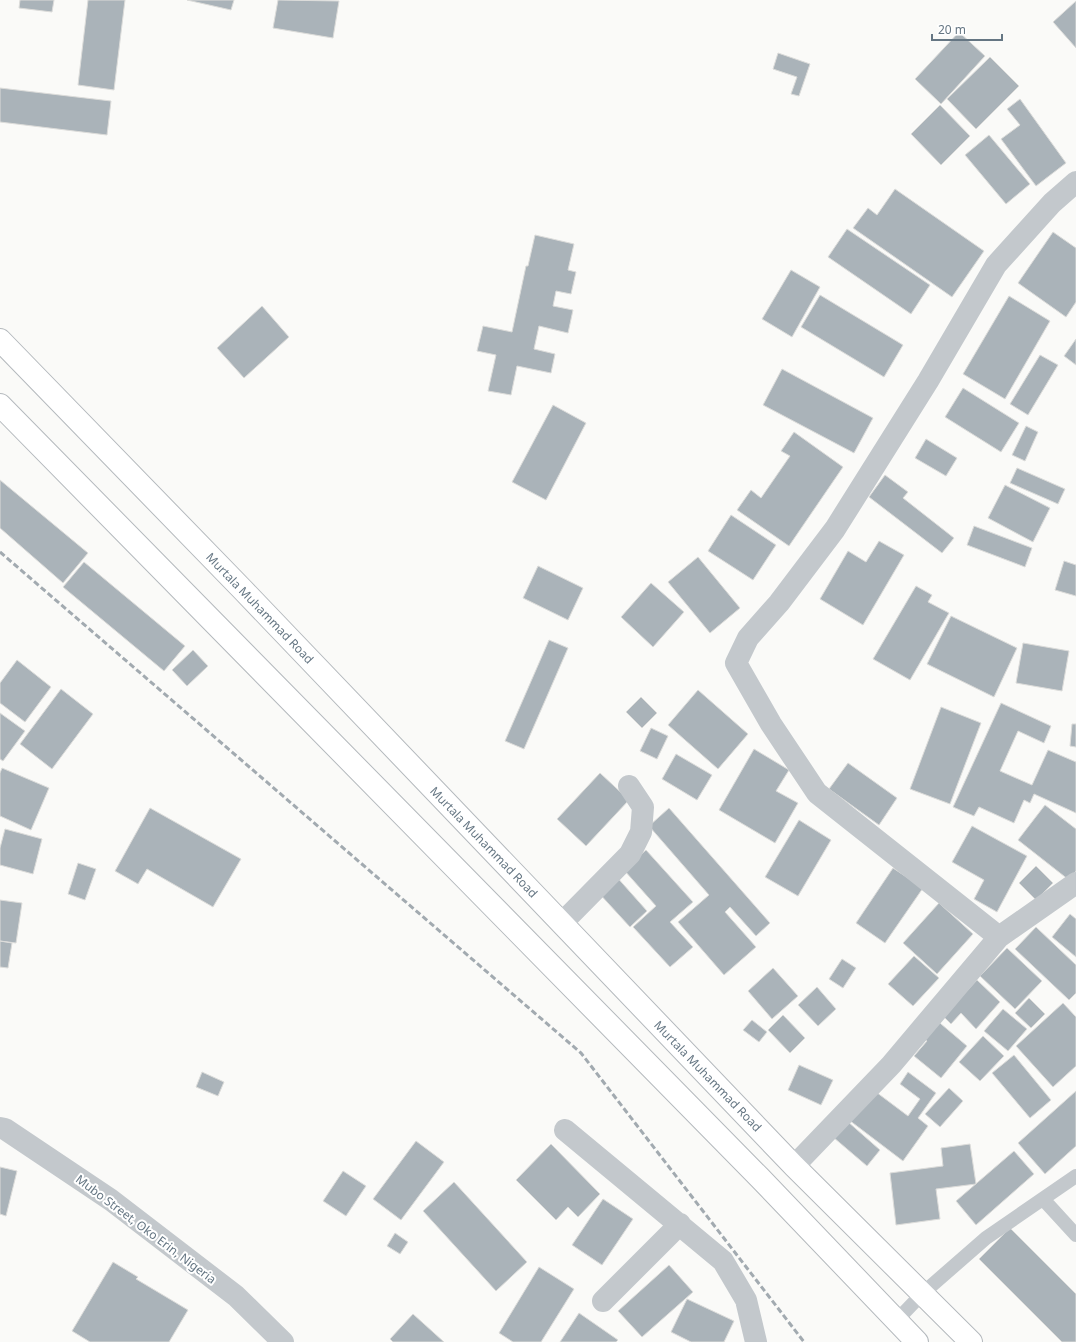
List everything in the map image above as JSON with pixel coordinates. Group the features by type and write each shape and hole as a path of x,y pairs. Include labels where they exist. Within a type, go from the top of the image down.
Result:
{"highway":[{"name":"Murtala Muhammad Road","path":"0,340 794,1166 971,1342"},
{"path":"0,405 760,1178 917,1342"}],"street":[{"path":"999,937 817,793 770,724 736,663 748,638 779,603 835,529 928,381 996,265 1052,203 1076,182"},
{"path":"562,923 630,854 641,832 643,807 629,786"},
{"path":"794,1166 891,1065 999,937 1076,883"},
{"name":"Mubo Street, Oko Erin, Nigeria","path":"0,1128 5,1129 111,1200 236,1296 283,1342"},
{"path":"566,1130 723,1261 746,1300 756,1342"},
{"path":"603,1301 680,1224"}],"lane":[{"path":"897,1320 923,1293 986,1238 1076,1176"},
{"path":"1043,1199 1076,1235"}],"building":[{"path":"20,0 54,0 52,12 19,8"},
{"path":"88,0 125,0 114,90 78,85"},
{"path":"187,0 234,0 231,10"},
{"path":"278,0 339,1 333,38 273,28"},
{"path":"1076,1 1076,48 1053,22"},
{"path":"959,32 985,56 941,104 915,79"},
{"path":"778,53 810,64 799,96 791,94 797,77 773,69"},
{"path":"990,57 1019,86 976,129 947,99"},
{"path":"0,88 111,101 107,135 0,122"},
{"path":"1020,99 1066,163 1036,186 1001,139 1020,125 1007,109"},
{"path":"940,105 970,136 941,165 911,134"},
{"path":"989,135 1030,184 1006,204 965,155"},
{"path":"895,189 984,251 952,297 853,228 868,208 877,215"},
{"path":"847,229 930,285 911,314 828,257"},
{"path":"1053,232 1076,248 1076,302 1066,317 1018,283"},
{"path":"535,235 574,244 568,270 576,272 571,294 556,291 553,306 573,310 568,333 539,326 534,349 555,354 551,373 517,366 511,395 488,391 496,355 477,351 483,326 512,332 526,266 528,266"},
{"path":"791,270 820,287 792,337 762,319"},
{"path":"820,295 903,345 884,377 801,327"},
{"path":"1009,296 1050,321 1005,399 963,374"},
{"path":"262,306 289,337 244,378 217,348"},
{"path":"1076,339 1076,365 1064,356"},
{"path":"1040,355 1058,365 1028,415 1010,404"},
{"path":"782,369 873,418 854,453 763,405"},
{"path":"963,388 1019,423 1001,452 945,417"},
{"path":"553,405 586,423 546,500 512,482"},
{"path":"1026,426 1038,432 1025,461 1012,455"},
{"path":"794,432 843,467 789,546 737,510 751,490 761,498 790,456 781,451"},
{"path":"926,439 957,458 946,476 915,458"},
{"path":"1017,468 1065,489 1058,504 1010,483"},
{"path":"885,475 908,492 903,498 954,538 942,553 869,497"},
{"path":"0,480 88,553 63,583 0,528"},
{"path":"1005,485 1050,508 1033,542 988,518"},
{"path":"731,515 776,545 753,580 708,551"},
{"path":"974,526 1032,548 1025,567 967,545"},
{"path":"879,541 904,555 863,625 820,599 848,551 866,562"},
{"path":"698,557 740,608 710,633 668,582"},
{"path":"1064,561 1076,565 1076,596 1055,590"},
{"path":"84,562 185,646 164,671 63,587"},
{"path":"538,566 583,588 568,620 523,598"},
{"path":"651,583 684,612 653,647 621,617"},
{"path":"916,586 932,595 928,602 949,613 910,680 873,659"},
{"path":"951,616 1017,648 994,697 927,664"},
{"path":"549,640 568,648 524,749 505,741"},
{"path":"1023,643 1069,651 1062,691 1016,683"},
{"path":"193,650 208,666 187,686 172,670"},
{"path":"17,660 51,687 25,722 0,703 0,683"},
{"path":"61,689 93,714 52,769 20,744"},
{"path":"698,690 748,734 718,769 668,725"},
{"path":"641,697 657,713 642,728 626,712"},
{"path":"1001,703 1051,726 1044,743 1018,731 1000,771 1032,785 1048,750 1076,762 1076,813 1034,794 1030,803 1024,800 1014,823 979,807 974,816 953,807"},
{"path":"941,707 981,723 950,804 910,789"},
{"path":"0,713 25,731 3,761 0,759"},
{"path":"1072,724 1076,724 1076,747 1070,746"},
{"path":"651,728 668,736 657,759 640,751"},
{"path":"754,749 789,770 776,791 798,803 775,843 719,810"},
{"path":"676,754 712,775 697,800 662,779"},
{"path":"848,763 897,798 879,825 829,789"},
{"path":"2,768 49,788 31,830 0,816 0,773"},
{"path":"600,773 629,800 586,846 557,819"},
{"path":"1045,805 1076,829 1076,871 1069,880 1018,840"},
{"path":"150,808 241,859 213,907 147,869 138,884 115,871"},
{"path":"669,808 770,923 756,936 730,907 725,912 756,947 724,975 678,922 709,895 649,826"},
{"path":"799,820 831,840 798,896 765,877"},
{"path":"972,826 1027,856 997,912 974,899 984,880 952,862"},
{"path":"5,829 42,839 33,874 0,865 0,848"},
{"path":"646,850 693,902 670,922 693,947 670,967 633,927 656,906 624,870"},
{"path":"78,863 96,869 85,900 68,894"},
{"path":"1036,866 1053,883 1036,900 1019,883"},
{"path":"893,868 923,888 885,943 856,923"},
{"path":"615,875 647,911 630,927 597,891"},
{"path":"0,900 22,903 16,943 0,941"},
{"path":"939,903 973,934 937,974 903,943"},
{"path":"1070,914 1076,919 1076,957 1052,937"},
{"path":"1036,927 1076,965 1076,993 1069,1000 1015,949"},
{"path":"0,941 12,943 8,968 0,967"},
{"path":"1007,948 1042,981 1015,1009 980,976"},
{"path":"914,956 939,978 913,1006 888,984"},
{"path":"842,959 856,968 843,988 829,979"},
{"path":"773,968 798,996 772,1019 748,991"},
{"path":"977,980 1000,1002 976,1029 961,1013 951,1024 943,1016"},
{"path":"817,987 836,1009 818,1026 798,1005"},
{"path":"1029,998 1045,1014 1031,1028 1015,1013"},
{"path":"1063,1003 1076,1017 1076,1066 1053,1087 1016,1046"},
{"path":"1003,1009 1027,1029 1008,1051 984,1031"},
{"path":"783,1015 805,1038 790,1053 768,1030"},
{"path":"934,1018 967,1046 941,1078 914,1056 927,1041 920,1035"},
{"path":"752,1020 767,1032 759,1042 743,1030"},
{"path":"983,1036 1004,1056 980,1081 959,1062"},
{"path":"1014,1055 1051,1100 1030,1118 992,1073"},
{"path":"799,1065 833,1080 821,1105 788,1090"},
{"path":"202,1072 224,1082 218,1096 196,1087"},
{"path":"908,1072 936,1093 918,1118 928,1126 903,1161 849,1120 872,1089 908,1116 920,1099 900,1084"},
{"path":"949,1088 963,1101 940,1127 925,1114"},
{"path":"1076,1091 1076,1146 1045,1174 1018,1143"},
{"path":"847,1121 880,1150 867,1166 833,1137"},
{"path":"416,1141 444,1162 401,1220 373,1199"},
{"path":"551,1144 600,1194 578,1217 568,1207 556,1220 516,1180"},
{"path":"970,1144 976,1184 936,1189 940,1219 896,1225 890,1173 943,1166 941,1148"},
{"path":"1014,1151 1034,1174 976,1225 956,1201"},
{"path":"0,1167 17,1171 6,1216 0,1214"},
{"path":"343,1171 366,1186 346,1216 323,1201"},
{"path":"454,1182 527,1262 496,1291 423,1211"},
{"path":"603,1199 633,1219 602,1265 572,1245"},
{"path":"1010,1228 1076,1294 1076,1342 1062,1342 979,1259"},
{"path":"395,1233 408,1242 400,1254 387,1246"},
{"path":"113,1262 138,1277 136,1279 188,1310 169,1342 90,1342 72,1331"},
{"path":"669,1265 693,1292 642,1337 618,1311"},
{"path":"539,1267 574,1289 541,1342 513,1342 499,1333"},
{"path":"687,1299 734,1321 724,1342 691,1342 671,1332"},
{"path":"579,1313 618,1340 616,1342 560,1342"},
{"path":"413,1314 444,1342 393,1342 390,1339"}],"railway":[{"path":"0,552 581,1053 804,1342"}]}
